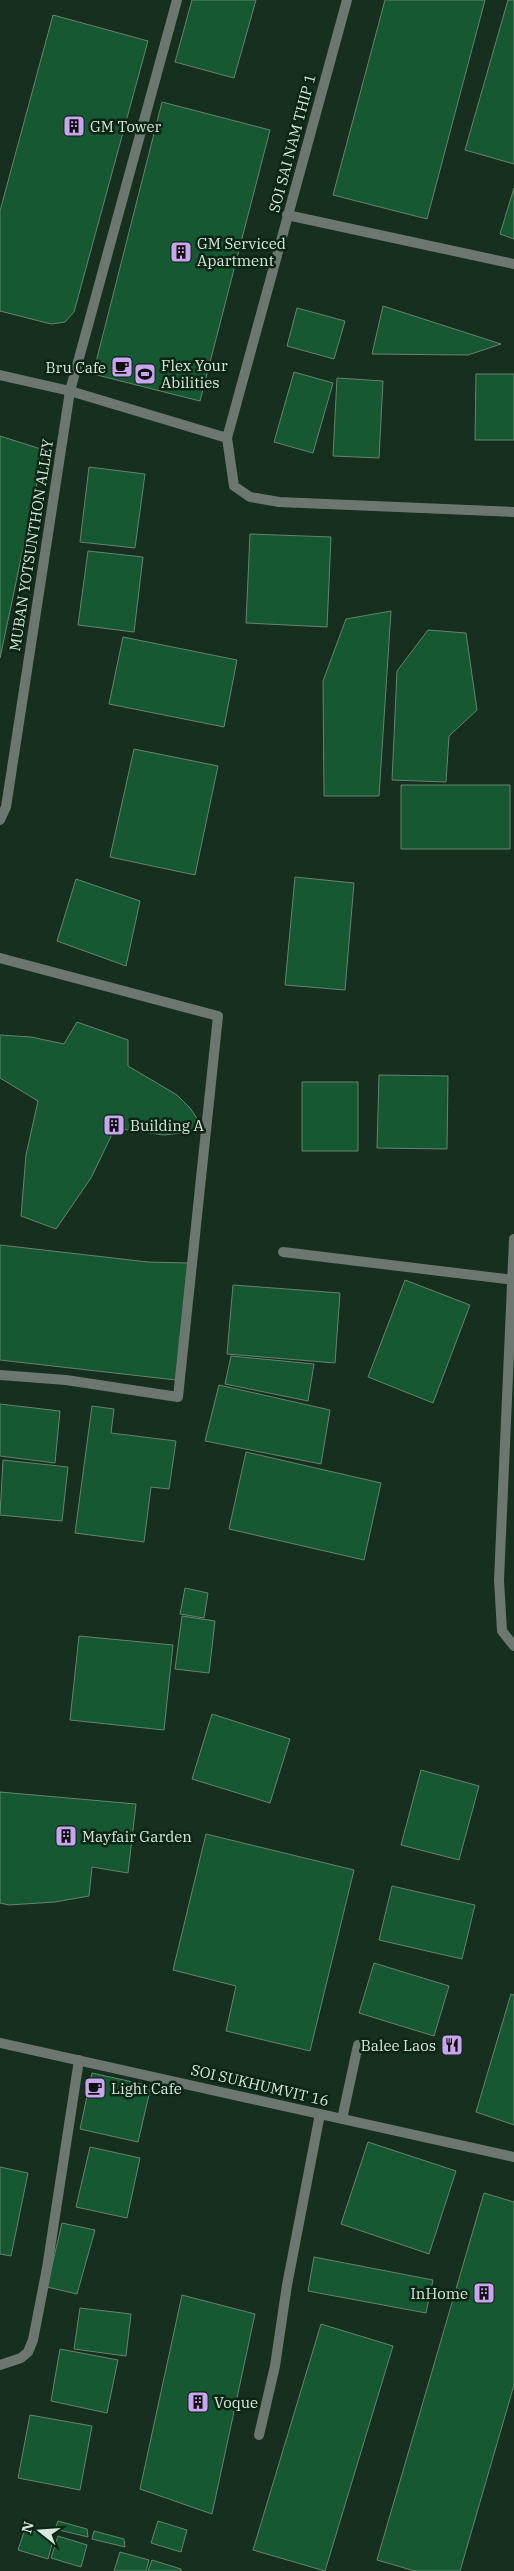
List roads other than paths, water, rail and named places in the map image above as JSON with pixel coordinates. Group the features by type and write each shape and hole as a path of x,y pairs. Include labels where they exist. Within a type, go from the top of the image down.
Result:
{"street":[{"name":"MUBAN YOTSUNTHON ALLEY","path":"0,820 6,807 70,391 177,0"},
{"name":"SOI SAI NAM THIP 1","path":"227,438 346,0"},
{"path":"287,215 514,264"},
{"path":"0,375 70,391 227,438 234,486 250,497 279,502 514,512"},
{"path":"0,958 218,1016 178,1397 66,1380 0,1375"},
{"path":"514,1238 499,1580 502,1631 514,1646"},
{"path":"282,1252 513,1280"},
{"name":"SOI SUKHUMVIT 16","path":"0,2043 514,2157"},
{"path":"342,2119 358,2045"},
{"path":"0,2365 20,2358 28,2352 33,2340 48,2259 79,2060"},
{"path":"259,2436 275,2366 287,2285 320,2114"}],"place":[{"name":"GM Tower","path":"74,126"},
{"name":"GM Serviced Apartment","path":"181,252"},
{"name":"Bru Cafe","path":"122,367"},
{"name":"Flex Your Abilities","path":"145,374"},
{"name":"Building A","path":"114,1125"},
{"name":"Mayfair Garden","path":"66,1836"},
{"name":"Balee Laos","path":"452,2045"},
{"name":"Light Cafe","path":"95,2088"},
{"name":"InHome","path":"484,2293"},
{"name":"Voque","path":"198,2402"}]}
